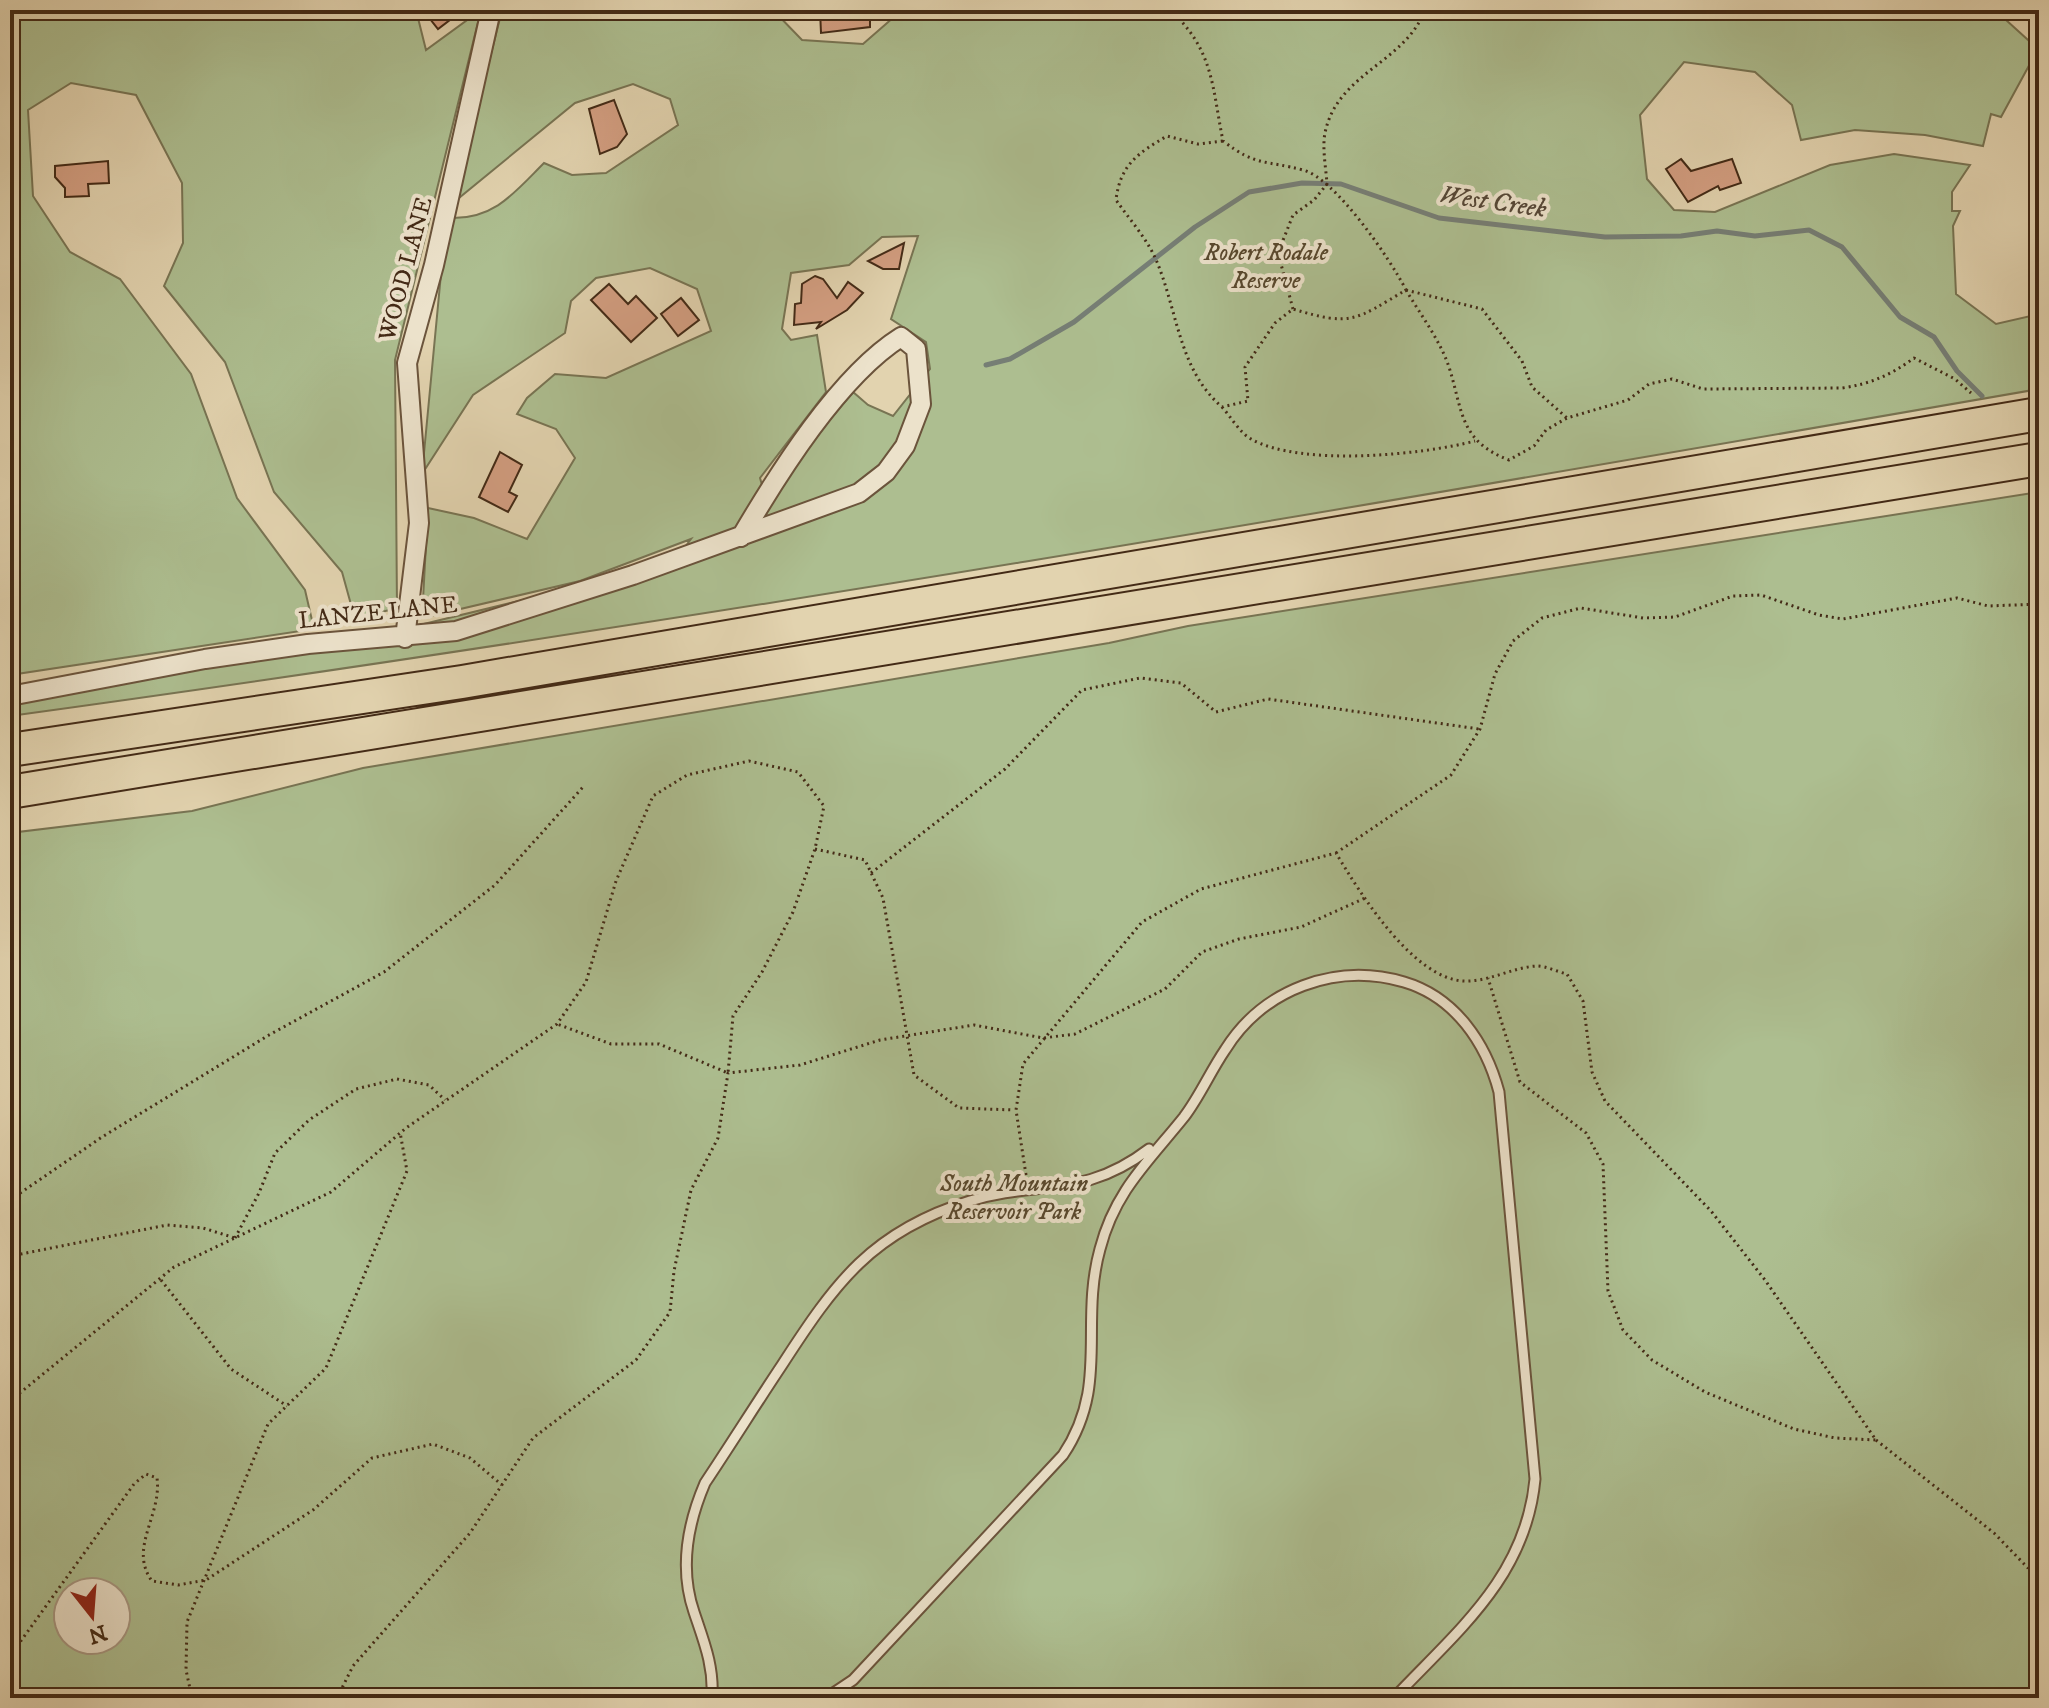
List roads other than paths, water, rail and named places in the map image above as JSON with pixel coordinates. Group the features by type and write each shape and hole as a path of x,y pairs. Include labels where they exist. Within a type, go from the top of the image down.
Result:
{"highway":[{"path":"10,750 462,682 2039,414"},
{"path":"10,792 2039,459"}],"street":[{"name":"WOOD LANE","path":"405,638 419,523 407,363 434,265 491,10"},
{"name":"LANZE LANE","path":"10,696 205,659 308,644 405,638 456,631 553,603 741,537 859,493 886,472 905,446 921,404 916,349 910,341 901,337 864,367 787,465 741,537"}],"lane":[{"path":"826,1698 853,1680 1053,1466 1076,1435 1091,1387 1092,1282 1100,1245 1133,1177 1189,1110 1225,1049 1253,1017 1286,992 1337,975 1387,977 1433,995 1470,1029 1494,1073 1499,1092 1527,1373 1534,1493 1521,1545 1490,1596 1394,1698"},
{"path":"712,1698 710,1660 689,1592 686,1564 691,1523 705,1483 827,1296 852,1268 904,1228 937,1212 973,1200 1080,1184 1114,1172 1161,1140"}],"waterway":[{"name":"West Creek","path":"986,365 1010,359 1074,322 1195,227 1249,192 1302,183 1341,184 1439,218 1605,237 1681,236 1717,231 1755,236 1809,230 1842,247 1900,317 1934,337 1957,371 1982,396"}],"park label":[{"name":"Robert Rodale Reserve","path":"1266,267"},
{"name":"South Mountain Reservoir Park","path":"1014,1198"}]}
